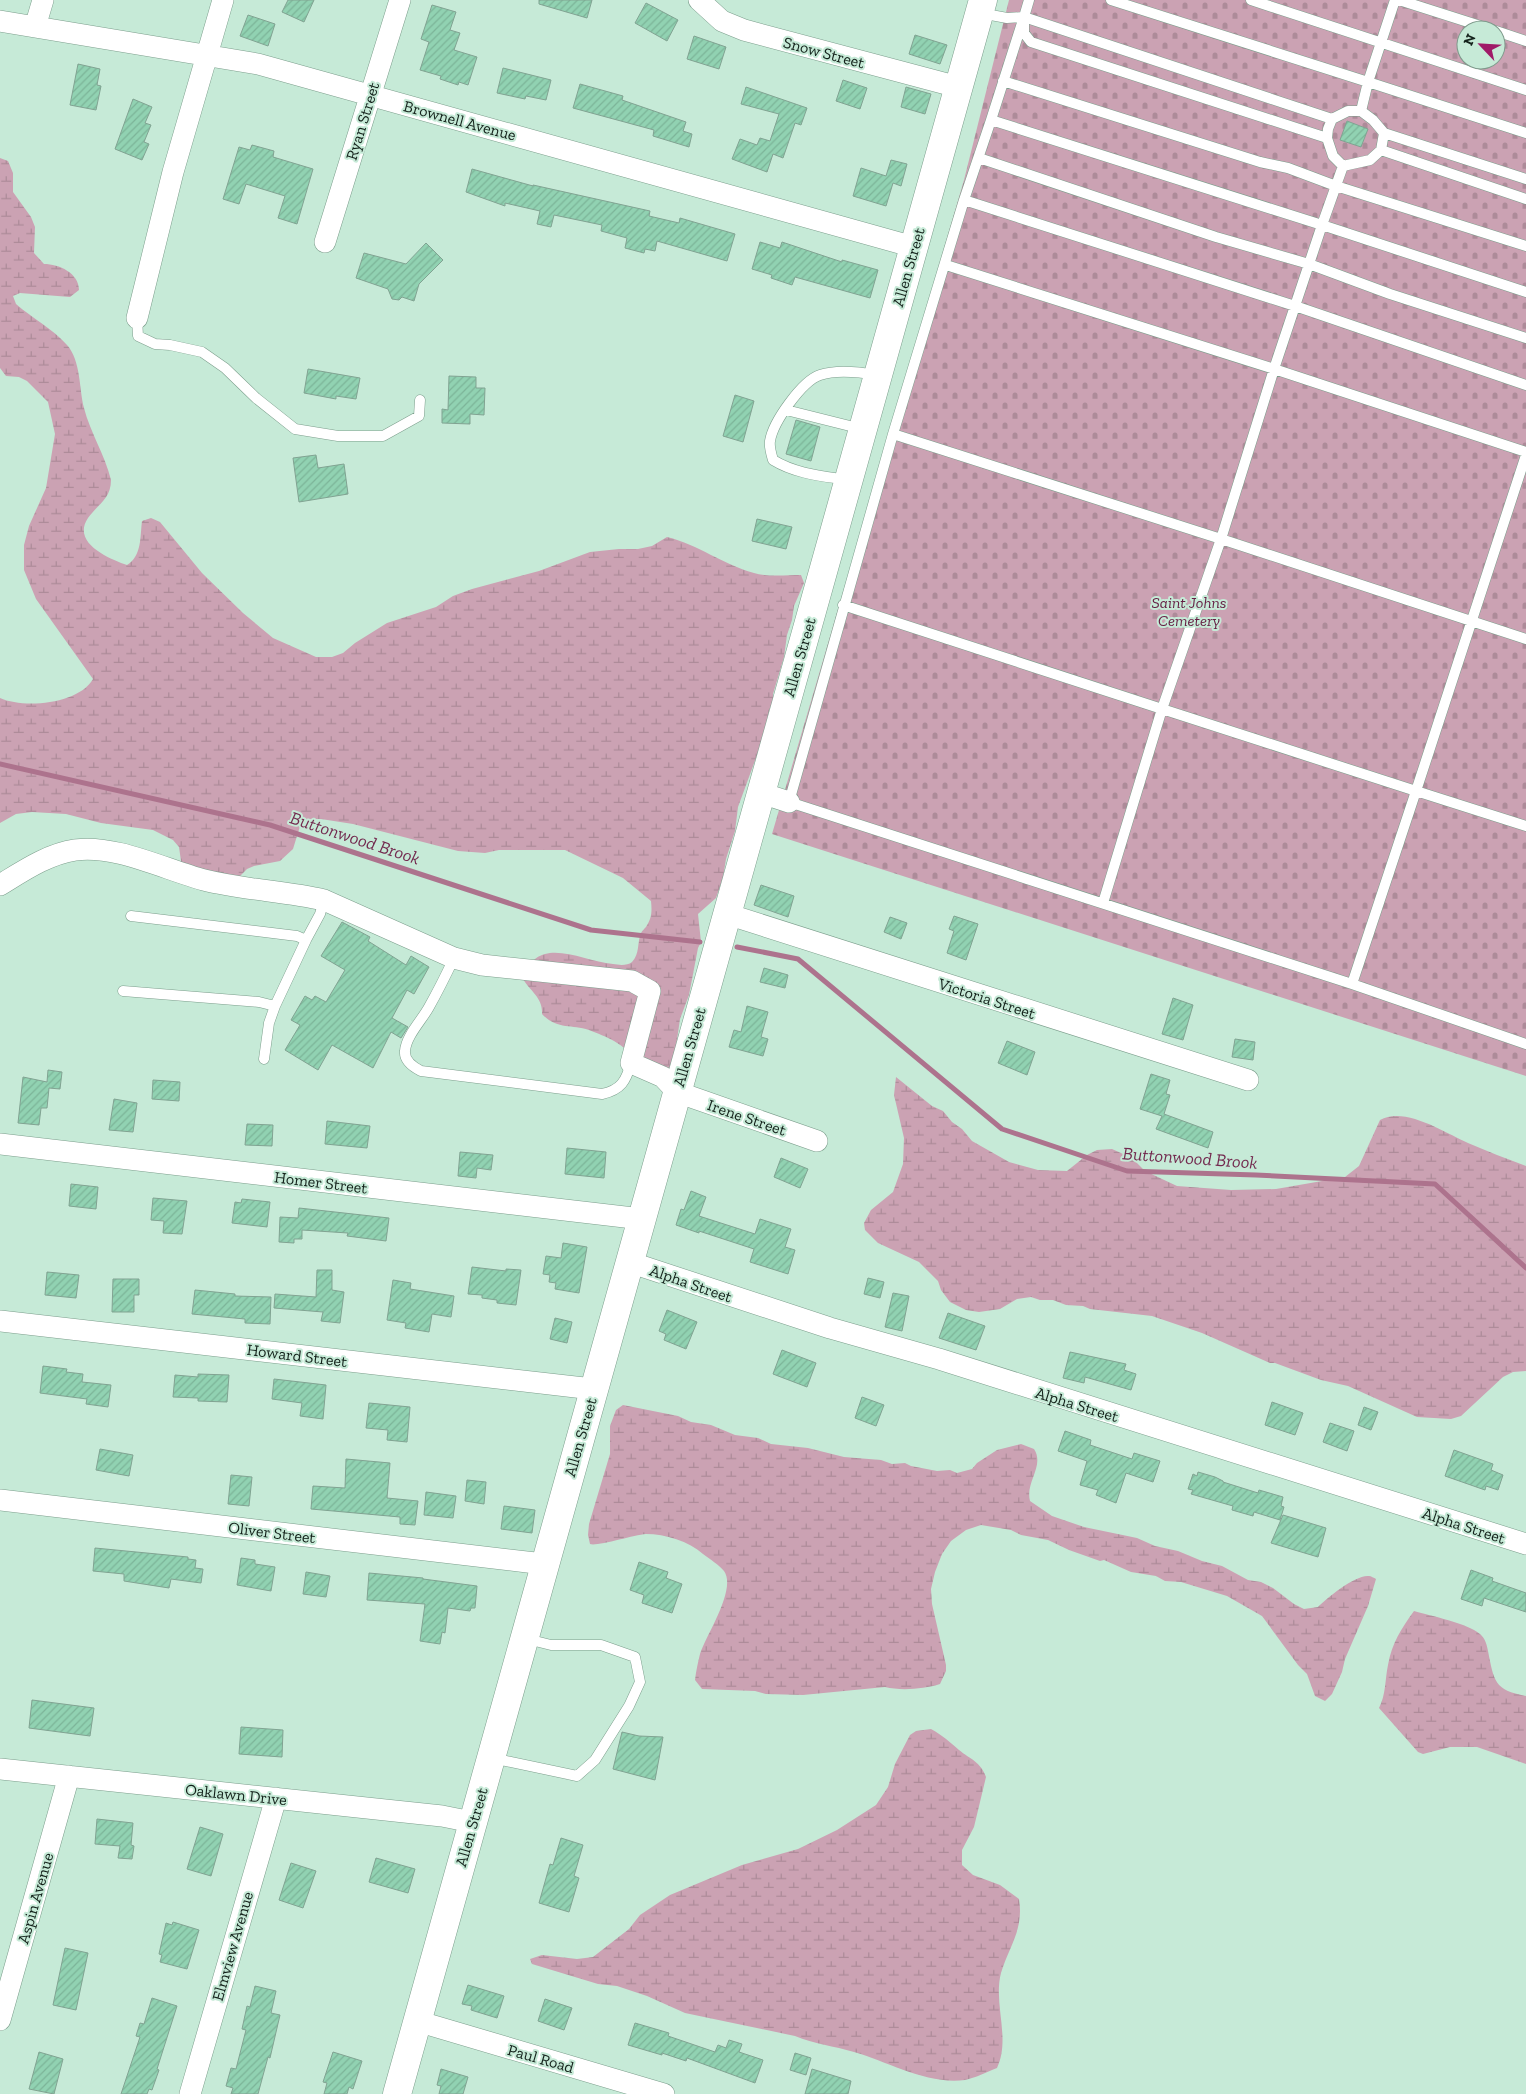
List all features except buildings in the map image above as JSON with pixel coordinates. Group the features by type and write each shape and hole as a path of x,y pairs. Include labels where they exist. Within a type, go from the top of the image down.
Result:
{"street":[{"path":"35,27 43,0"},
{"path":"137,318 173,172 223,0"},
{"name":"Ryan Street","path":"325,242 400,0"},
{"name":"Snow Street","path":"699,0 722,21 744,30 958,87"},
{"name":"Allen Street","path":"397,2094 981,6"},
{"name":"Brownell Avenue","path":"0,21 258,64 914,246"},
{"path":"761,794 789,802"},
{"path":"0,885 51,856 76,850 101,850 151,862 204,880 247,889 302,895 324,900 454,958 482,965 632,981 650,991 631,1063 663,1077 676,1092"},
{"name":"Victoria Street","path":"726,914 1248,1080"},
{"name":"Irene Street","path":"676,1092 816,1141"},
{"name":"Homer Street","path":"0,1144 642,1219"},
{"name":"Alpha Street","path":"629,1262 830,1328 939,1359 1526,1544"},
{"name":"Howard Street","path":"0,1321 593,1389"},
{"name":"Oliver Street","path":"0,1500 544,1564"},
{"name":"Oaklawn Drive","path":"0,1769 442,1816 472,1822"},
{"name":"Aspin Avenue","path":"0,2020 70,1776"},
{"name":"Elmview Avenue","path":"190,2094 276,1798"},
{"name":"Paul Road","path":"417,2021 664,2094"}],"lane":[{"path":"1029,0 964,200 946,265 893,434 843,605 789,802 1352,984 1526,1044"},
{"path":"1111,0 1526,133"},
{"path":"1251,0 1382,41 1526,90"},
{"path":"1362,111 1368,82 1395,0"},
{"path":"1399,0 1462,20"},
{"path":"981,6 1007,18 1024,17 1332,119"},
{"path":"1024,17 1024,33 1032,42 1042,47 1327,138"},
{"path":"1506,34 1526,41"},
{"path":"1003,81 1251,160 1288,168 1336,186 1526,246"},
{"path":"1342,166 1333,156 1327,138 1328,129 1332,119 1348,111 1362,111 1384,133 1526,179"},
{"path":"991,120 1526,292"},
{"path":"1342,166 1370,160 1381,150 1384,133"},
{"path":"1381,150 1526,199"},
{"path":"979,158 1216,237 1309,264 1390,294 1526,338"},
{"path":"1103,903 1162,709 1221,539 1294,306 1342,166"},
{"path":"964,200 1170,268 1294,306 1526,385"},
{"path":"946,265 1274,369 1526,453 1352,984"},
{"path":"137,318 138,336 155,344 170,345 202,352 226,368 256,398 295,429 338,436 383,436 419,416 420,400"},
{"path":"848,480 798,472 773,460 770,451 770,439 778,422 800,388 819,375 859,372 878,376"},
{"path":"786,410 862,429"},
{"path":"893,434 1526,639"},
{"path":"843,605 1526,826"},
{"path":"264,1059 269,1023 275,1006 320,914 324,900"},
{"path":"131,916 296,936 306,940"},
{"path":"454,958 405,1051 407,1060 413,1067 421,1071 602,1094 613,1092 626,1081 631,1063"},
{"path":"123,991 259,1002 275,1006"},
{"path":"491,1758 578,1776 595,1760 629,1706 640,1682 635,1657 601,1645 551,1645 524,1638"}],"green space":[{"name":"Saint Johns Cemetery","path":"1009,0 1526,0 1526,1076 772,834 964,180"},
{"path":"0,158 8,161 13,173 13,192 31,217 35,227 34,253 44,264 62,268 72,274 78,284 79,290 70,297 20,293 13,296 16,304 67,345 75,359 87,417 111,480 106,497 88,518 84,527 85,535 88,542 95,549 111,559 127,565 138,551 142,521 151,518 160,522 202,573 243,613 273,638 316,657 332,657 343,653 355,643 387,623 436,607 453,596 472,589 539,571 590,552 638,549 652,546 667,537 679,540 731,565 754,573 801,575 804,583 794,606 784,657 769,711 767,728 738,807 735,831 726,859 723,878 716,898 698,914 701,942 698,948 689,995 680,1019 674,1061 663,1082 614,1041 589,1030 559,1025 548,1019 542,1014 539,999 523,979 530,965 538,957 549,953 574,955 618,965 630,963 635,959 641,933 648,924 651,901 623,878 565,850 499,850 485,853 458,851 353,824 311,819 301,823 293,849 280,861 247,869 235,881 182,868 179,847 173,840 153,830 101,823 66,814 32,812 16,814 0,823 0,698 23,703 50,702 76,694 93,679 36,599 24,570 24,545 29,526 46,488 55,434 48,402 27,381 19,377 6,376 0,368"},
{"path":"896,1077 932,1106 943,1111 972,1141 1009,1162 1038,1170 1067,1171 1087,1155 1097,1150 1112,1149 1132,1158 1145,1171 1177,1186 1231,1190 1276,1189 1345,1177 1359,1166 1380,1120 1401,1116 1425,1122 1468,1143 1526,1166 1526,1371 1513,1372 1503,1377 1461,1416 1451,1419 1417,1417 1348,1386 1321,1380 1275,1363 1270,1363 1202,1333 1152,1316 1090,1309 1083,1306 1066,1305 1053,1300 1040,1300 1031,1297 1017,1299 1000,1309 979,1312 966,1310 950,1302 941,1290 938,1281 919,1262 878,1243 865,1230 864,1223 871,1210 893,1192 903,1164 904,1138 894,1095"},
{"path":"623,1405 678,1416 691,1422 711,1425 735,1435 758,1438 771,1444 808,1448 844,1457 881,1460 892,1464 905,1463 937,1471 950,1470 957,1473 972,1469 977,1463 997,1450 1021,1444 1034,1449 1037,1455 1036,1468 1030,1487 1030,1501 1052,1516 1084,1527 1137,1538 1155,1546 1178,1551 1202,1561 1222,1566 1248,1580 1261,1582 1273,1588 1304,1609 1318,1607 1335,1593 1363,1576 1376,1579 1368,1606 1345,1659 1342,1672 1332,1694 1325,1701 1315,1696 1307,1674 1298,1665 1262,1616 1227,1596 1181,1582 1165,1581 1156,1576 1131,1572 1104,1560 1100,1561 1069,1550 1048,1540 1021,1535 1011,1530 981,1525 966,1530 951,1541 942,1554 935,1572 931,1589 932,1604 946,1665 946,1671 940,1684 912,1689 885,1687 803,1695 702,1689 695,1680 696,1670 703,1646 724,1600 727,1579 724,1571 691,1545 661,1535 646,1534 599,1544 590,1544 588,1535 589,1524 610,1454 610,1426 616,1410"},
{"path":"1414,1611 1467,1626 1480,1634 1487,1646 1492,1670 1497,1682 1507,1691 1526,1696 1526,1764 1477,1747 1450,1747 1423,1754 1418,1752 1379,1708 1383,1698 1392,1650 1401,1630"},
{"path":"931,1729 975,1761 986,1777 974,1827 962,1850 962,1865 973,1875 1000,1885 1019,1899 1018,1929 1004,1963 999,1985 1002,2045 1001,2057 997,2068 965,2080 951,2081 922,2076 867,2056 795,2036 685,2013 647,1996 617,1986 598,1984 532,1964 530,1959 542,1955 577,1959 593,1957 629,1929 640,1915 670,1895 742,1865 798,1849 837,1830 876,1805 888,1787 895,1764 910,1735 916,1731"}],"waterway":[{"name":"Buttonwood Brook","path":"0,764 270,825 591,930 700,942"},
{"name":"Buttonwood Brook","path":"737,947 798,959 1002,1129 1127,1171 1435,1184 1526,1268"}]}
